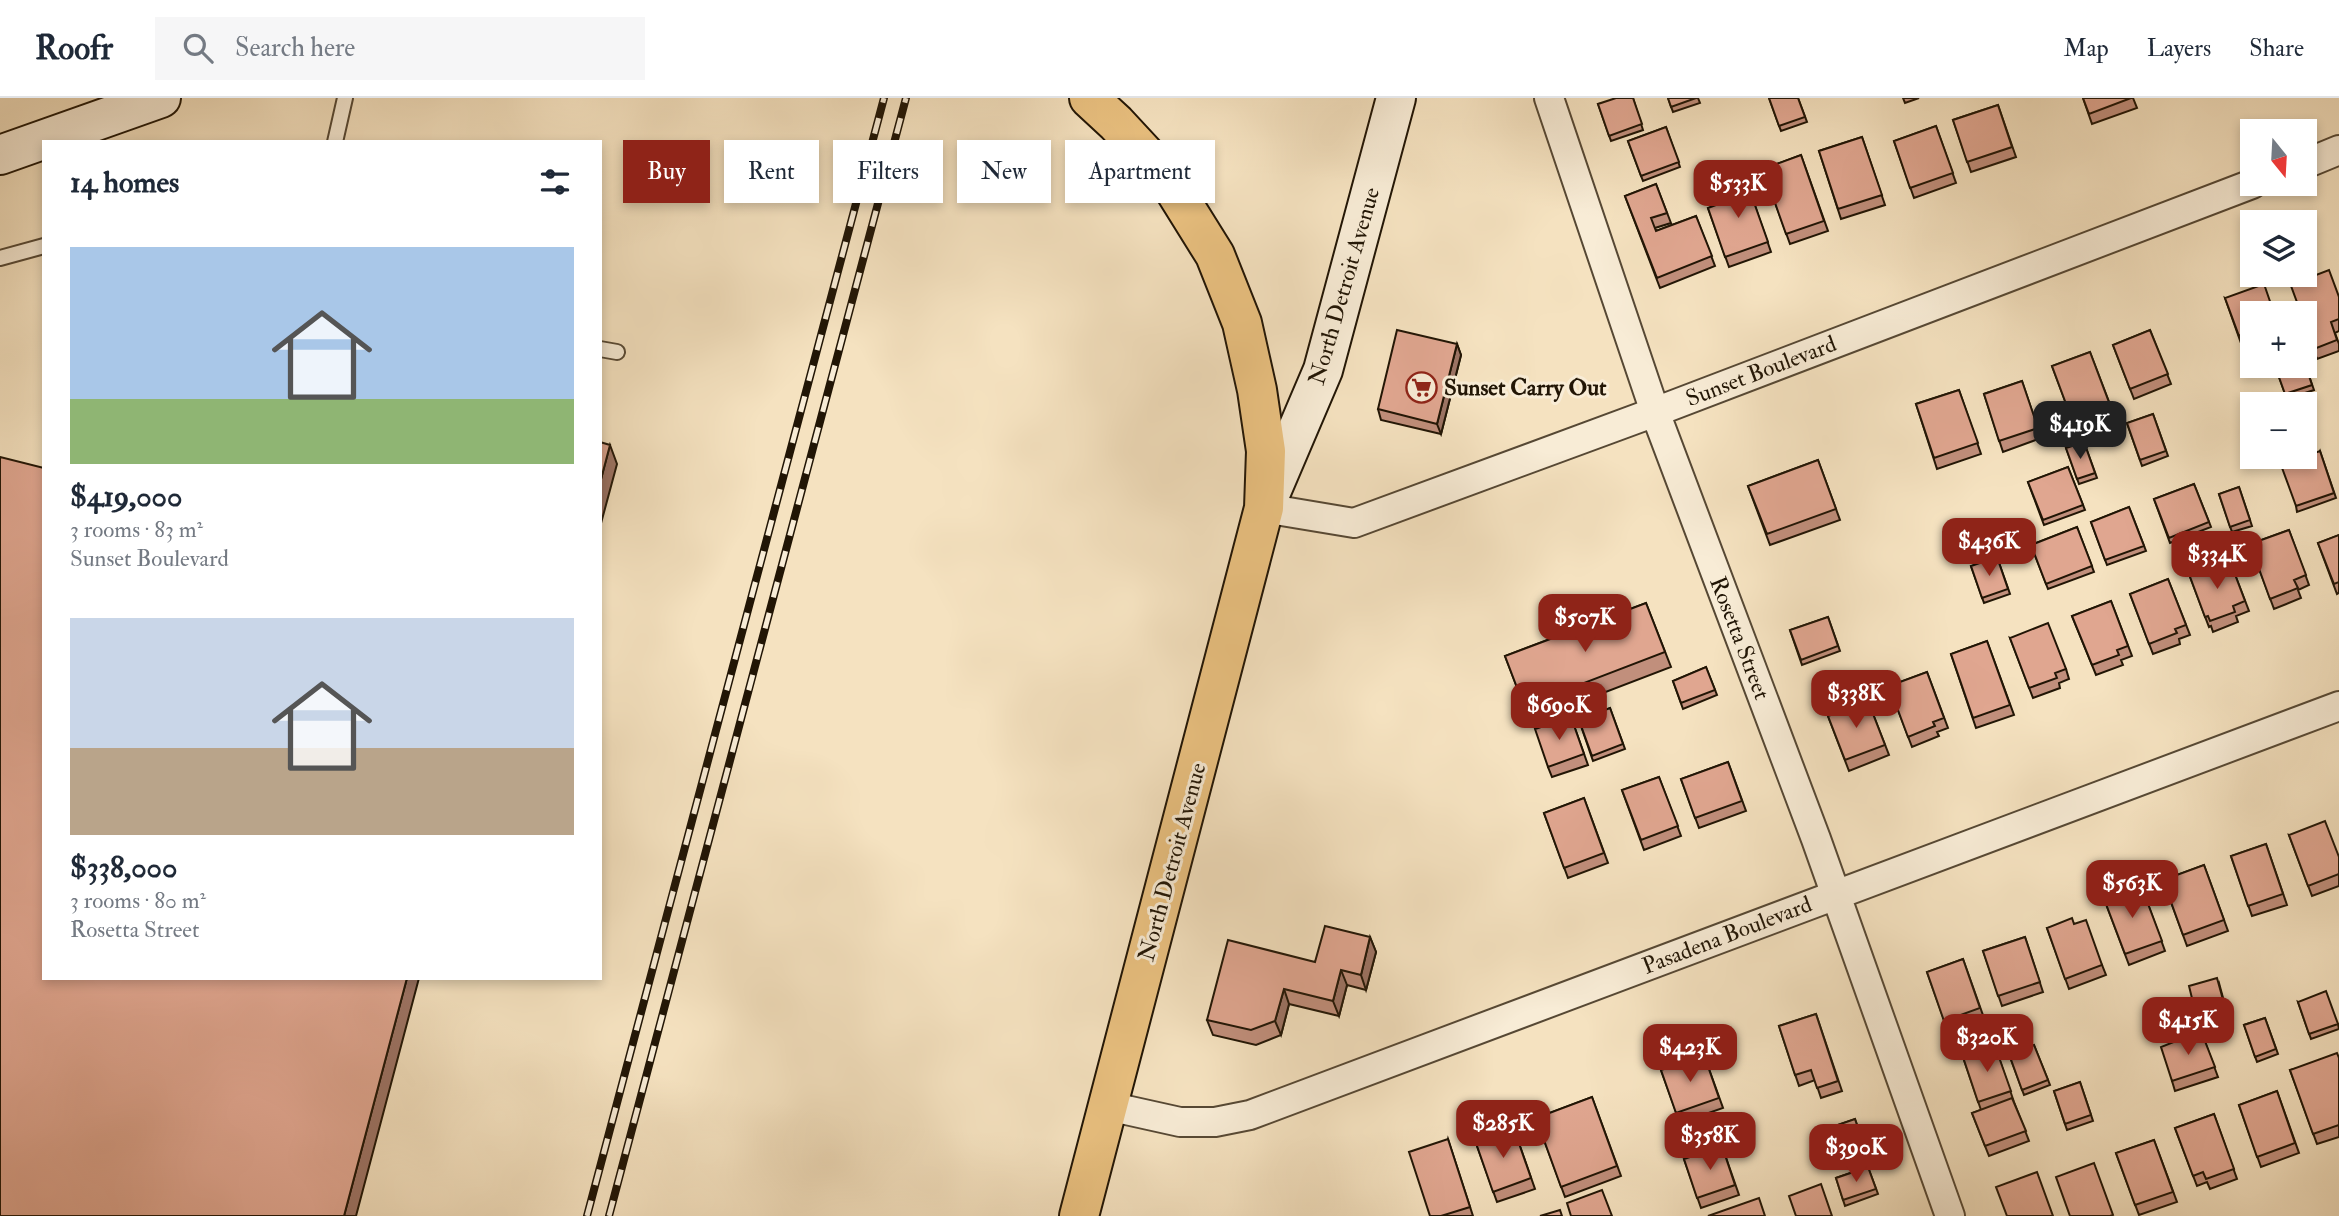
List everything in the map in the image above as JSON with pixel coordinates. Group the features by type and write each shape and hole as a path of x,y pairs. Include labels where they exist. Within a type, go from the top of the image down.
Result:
{"main road":[{"name":"North Detroit Avenue","path":"1079,1216 1264,508 1266,451 1258,390 1242,323 1215,255 1167,178 1089,98"}],"street":[{"path":"42,140 161,98"},
{"name":"North Detroit Avenue","path":"1264,508 1323,370 1396,98"},
{"name":"Rosetta Street","path":"1549,98 1655,412 1835,894 1951,1216"},
{"path":"0,155 42,140"},
{"path":"2317,158 2339,150"},
{"name":"Sunset Boulevard","path":"1264,508 1354,523 1655,412 2240,189"},
{"name":"Pasadena Boulevard","path":"1108,1106 1180,1122 1215,1122 1251,1115 2339,706"}],"lane":[{"path":"335,140 345,98"},
{"path":"0,258 42,247"},
{"path":"602,349 617,352"}],"building":[{"path":"1616,98 1633,98 1642,124 1609,136 1598,104"},
{"path":"1668,98 1696,98 1671,107"},
{"path":"1769,98 1798,98 1805,117 1779,126"},
{"path":"2083,98 2131,98 2089,114"},
{"path":"1998,105 2012,147 1967,162 1953,120"},
{"path":"1936,126 1953,173 1910,188 1894,141"},
{"path":"1666,127 1679,162 1641,176 1628,141"},
{"path":"1862,137 1882,195 1838,209 1819,151"},
{"path":"1801,155 1824,221 1786,234 1763,169"},
{"path":"1745,177 1768,242 1725,257 1708,208 1732,199 1727,183"},
{"path":"1656,184 1667,213 1651,218 1656,231 1696,216 1712,256 1657,278 1625,196"},
{"path":"2329,270 2339,297 2339,319 2331,322 2337,340 2317,348 2317,301 2297,301 2291,287 2317,287 2317,275"},
{"path":"2256,287 2265,287 2270,301 2240,301 2239,336 2225,298"},
{"name":"Sunset Carry Out","path":"1397,330 1457,344 1437,424 1378,409"},
{"path":"2150,330 2168,374 2130,389 2113,345"},
{"path":"2090,352 2110,405 2072,420 2052,366"},
{"path":"2279,378 2310,378 2312,385 2284,392"},
{"path":"2022,381 2038,428 1999,441 1984,394"},
{"path":"1959,390 1978,443 1934,458 1916,404"},
{"path":"2153,414 2166,451 2140,460 2127,423"},
{"path":"2084,442 2095,473 2077,479 2066,448"},
{"path":"602,443 610,445 602,475"},
{"path":"2320,451 2334,493 2296,506 2282,469 2317,469 2317,452"},
{"path":"0,457 42,468 42,980 406,980 344,1216 0,1216"},
{"path":"1818,460 1836,509 1767,534 1748,486"},
{"path":"2068,467 2083,505 2043,520 2028,482"},
{"path":"2194,484 2209,522 2169,538 2154,499"},
{"path":"2239,487 2250,520 2230,527 2219,494"},
{"path":"2129,507 2144,546 2105,560 2091,522"},
{"path":"2077,527 2092,566 2046,584 2031,545"},
{"path":"2289,530 2306,575 2294,580 2298,588 2270,599 2250,544"},
{"path":"2339,535 2339,582 2334,584 2318,543"},
{"path":"1997,557 2008,589 1982,598 1971,566"},
{"path":"2231,564 2245,601 2233,606 2235,612 2210,621 2208,616 2205,617 2189,574 2212,565 2214,571"},
{"path":"2168,579 2186,625 2175,629 2177,633 2149,644 2130,594"},
{"path":"2111,601 2128,646 2117,650 2119,655 2092,665 2072,616"},
{"path":"1646,603 1665,652 1524,706 1505,656"},
{"path":"1828,617 1838,646 1801,660 1790,630"},
{"path":"2048,623 2066,669 2055,673 2057,678 2029,688 2010,638"},
{"path":"1987,641 2010,705 1973,718 1951,654"},
{"path":"1706,667 1715,690 1681,703 1673,681"},
{"path":"1927,672 1944,718 1933,722 1935,726 1908,737 1889,686"},
{"path":"1868,701 1885,745 1845,760 1828,716"},
{"path":"1610,708 1623,744 1592,756 1579,720"},
{"path":"1571,717 1584,754 1548,767 1535,729"},
{"path":"1728,762 1742,801 1695,818 1681,779"},
{"path":"1659,777 1678,826 1641,840 1622,790"},
{"path":"1584,798 1604,853 1564,868 1544,813"},
{"path":"2325,821 2339,857 2339,874 2308,886 2289,835"},
{"path":"2266,844 2283,894 2248,906 2231,856"},
{"path":"2204,865 2224,920 2183,935 2163,880"},
{"path":"2129,886 2134,899 2145,896 2162,941 2125,954 2103,896"},
{"path":"2072,918 2074,924 2086,920 2102,965 2065,979 2047,928"},
{"path":"1325,926 1370,937 1361,975 1341,970 1333,1001 1284,989 1275,1021 1251,1030 1207,1020 1228,940 1315,962"},
{"path":"2025,937 2040,982 1998,996 1983,951"},
{"path":"1963,959 1980,1008 1944,1021 1927,972"},
{"path":"2217,978 2227,1014 2198,1023 2189,986"},
{"path":"2326,991 2338,1024 2309,1034 2298,1002"},
{"path":"1816,1014 1838,1081 1817,1088 1811,1070 1795,1075 1779,1026"},
{"path":"2265,1018 2276,1049 2255,1057 2244,1025"},
{"path":"2201,1031 2215,1067 2172,1081 2161,1047"},
{"path":"2034,1045 2048,1080 2022,1090 2009,1054"},
{"path":"1995,1046 2011,1091 1978,1102 1963,1057"},
{"path":"2337,1053 2339,1125 2313,1134 2290,1070"},
{"path":"1704,1055 1719,1098 1676,1113 1661,1070"},
{"path":"2080,1082 2091,1115 2065,1124 2054,1091"},
{"path":"2277,1091 2295,1143 2257,1157 2239,1105"},
{"path":"1592,1097 1617,1166 1561,1187 1536,1118"},
{"path":"2012,1098 2026,1131 1985,1146 1972,1113"},
{"path":"2214,1114 2234,1169 2206,1179 2203,1172 2193,1176 2175,1128"},
{"path":"1855,1119 1866,1152 1834,1163 1823,1130"},
{"path":"1514,1129 1531,1178 1493,1192 1476,1143"},
{"path":"1448,1139 1470,1207 1441,1216 1430,1216 1409,1152"},
{"path":"2154,1140 2173,1192 2135,1205 2116,1153"},
{"path":"1722,1146 1735,1185 1697,1198 1684,1159"},
{"path":"2094,1163 2113,1215 2070,1216 2056,1177"},
{"path":"1868,1167 1876,1189 1843,1200 1836,1178"},
{"path":"2037,1172 2053,1216 2007,1216 1996,1187"},
{"path":"1821,1184 1832,1216 1796,1216 1789,1196"},
{"path":"1602,1190 1612,1216 1571,1216 1567,1203"},
{"path":"1759,1198 1765,1216 1708,1216"},
{"path":"1560,1210 1562,1216 1540,1216"}],"railway":[{"path":"587,1216 884,98"},
{"path":"609,1216 906,98"}],"place":[{"name":"Sunset Carry Out","path":"1421,387"}]}
